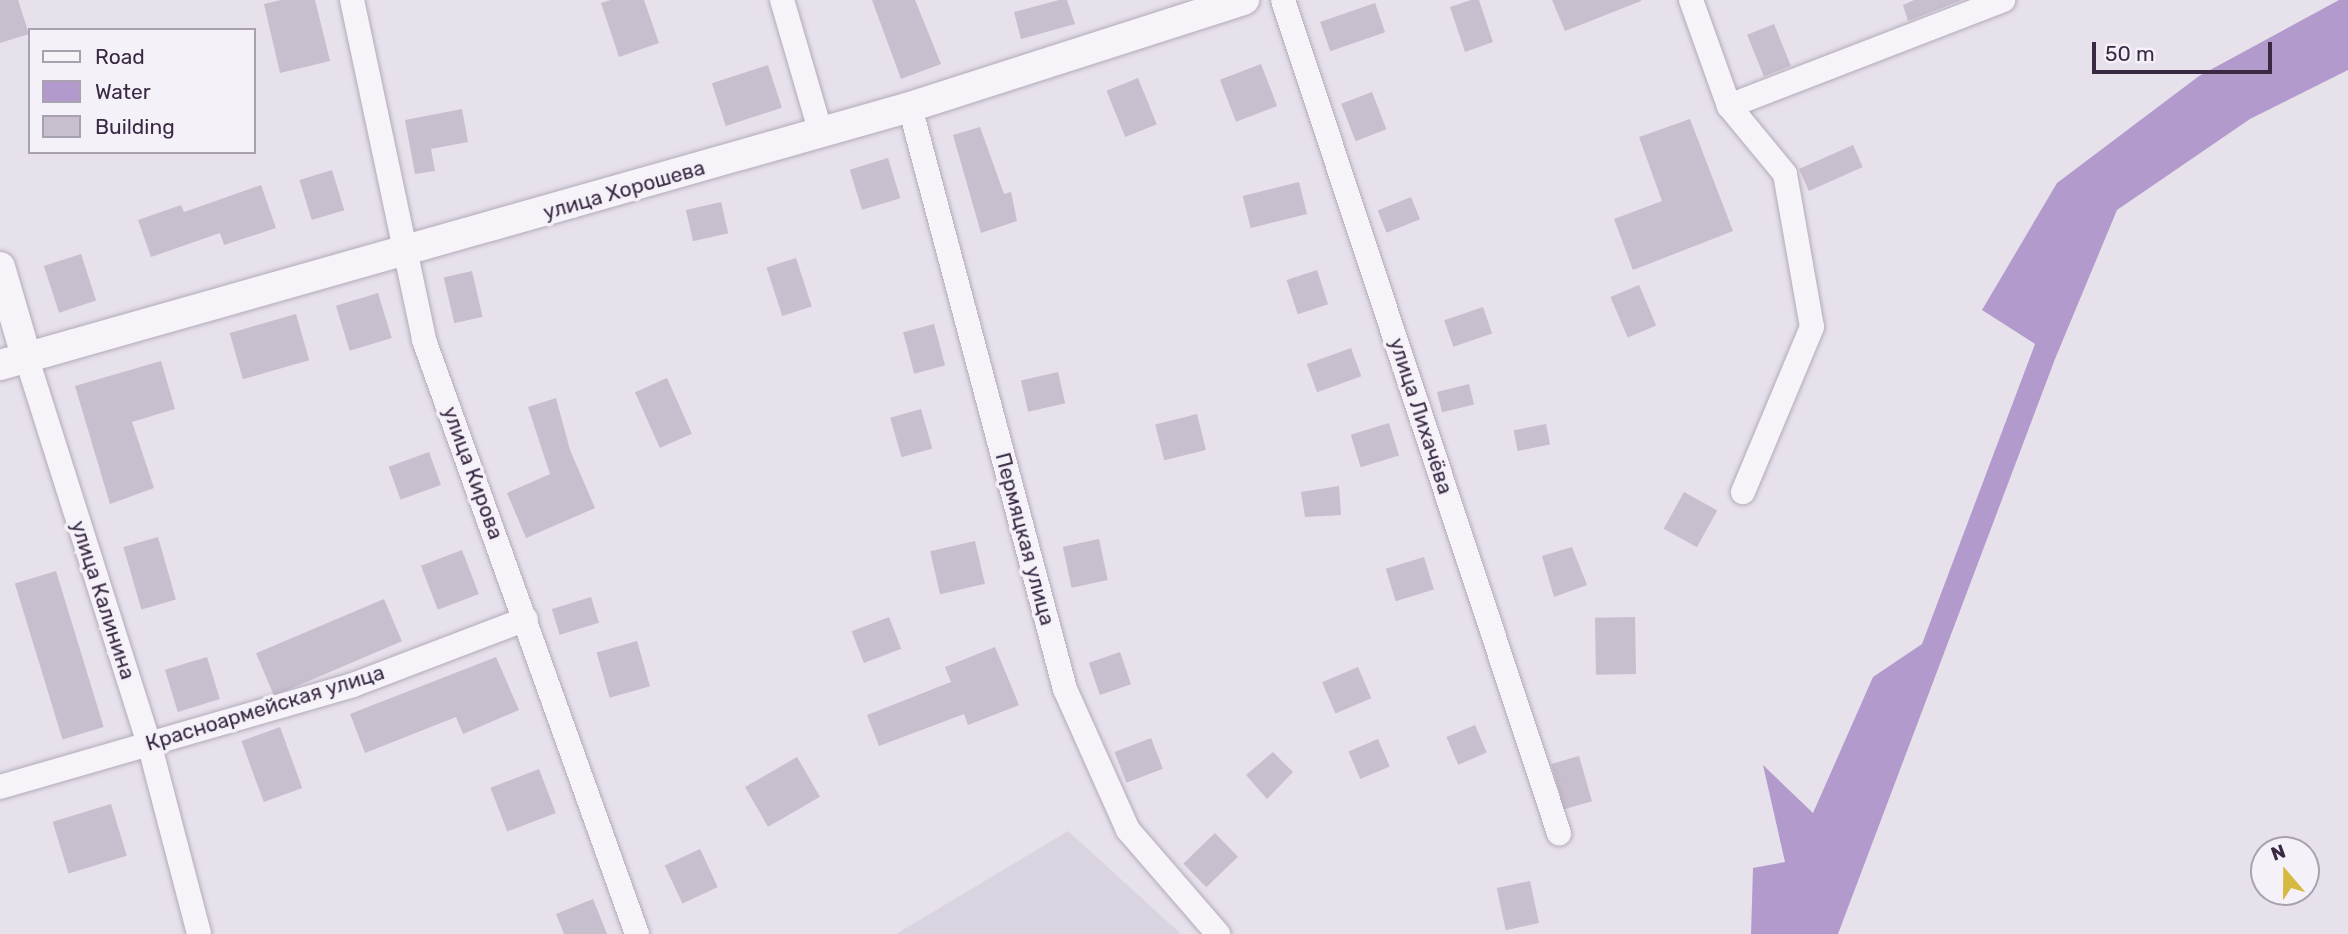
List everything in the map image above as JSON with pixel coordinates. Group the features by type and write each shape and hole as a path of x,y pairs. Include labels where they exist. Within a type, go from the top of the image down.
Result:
{"street":[{"name":"улица Кирова","path":"352,0 408,252 424,340 637,934"},
{"path":"782,0 821,133"},
{"name":"улица Хорошева","path":"13,361 408,252 910,107 1244,0"},
{"name":"улица Лихачёва","path":"1283,0 1559,833"},
{"path":"1691,0 1729,106 1785,174 1812,327 1743,492"},
{"path":"1729,106 2003,0"},
{"name":"Пермяцкая улица","path":"910,107 1065,690 1128,830 1218,934"},
{"name":"улица Калинина","path":"0,267 13,361 149,743 199,934"},
{"name":"Красноармейская улица","path":"0,787 353,685 526,619"}],"shaded area":[{"path":"1068,831 1181,934 896,934"}],"water":[{"path":"2339,0 2348,0 2348,70 2250,119 2117,210 2055,359 1838,934 1751,934 1753,868 1785,862 1763,765 1813,813 1873,677 1922,644 2035,344 1982,310 2057,183 2199,76"}],"building":[{"path":"0,0 18,0 28,34 0,43"},
{"path":"281,0 315,0 330,61 280,73 264,4"},
{"path":"611,0 644,0 659,43 619,57 601,3"},
{"path":"872,0 915,0 941,64 901,79"},
{"path":"1067,0 1075,24 1021,39 1014,12"},
{"path":"1479,0 1493,42 1465,52 1450,7"},
{"path":"1552,0 1641,0 1641,1 1565,31"},
{"path":"1914,0 1962,0 1908,21 1903,5"},
{"path":"1375,3 1385,32 1330,51 1320,22"},
{"path":"1774,24 1791,66 1764,77 1747,35"},
{"path":"1261,64 1277,106 1236,122 1220,80"},
{"path":"768,65 782,108 726,126 712,83"},
{"path":"1138,78 1157,124 1125,137 1106,91"},
{"path":"1372,92 1386,129 1356,141 1341,104"},
{"path":"462,109 468,142 431,149 435,171 415,174 405,120"},
{"path":"1690,119 1733,231 1633,270 1614,219 1662,201 1639,137"},
{"path":"980,127 1004,194 1011,192 1017,221 981,233 953,135"},
{"path":"1853,145 1863,167 1809,191 1799,169"},
{"path":"888,158 900,198 862,210 850,170"},
{"path":"332,170 344,210 312,220 299,180"},
{"path":"1299,182 1307,214 1251,228 1243,196"},
{"path":"261,185 276,228 224,245 220,233 151,257 138,220 181,205 184,212"},
{"path":"1411,197 1420,219 1387,233 1378,210"},
{"path":"721,202 728,233 693,241 686,210"},
{"path":"81,254 96,301 59,313 44,266"},
{"path":"796,258 812,307 782,316 767,268"},
{"path":"1317,270 1328,304 1298,314 1287,280"},
{"path":"472,271 483,317 454,323 444,278"},
{"path":"1639,285 1656,326 1628,338 1610,297"},
{"path":"378,293 392,338 350,351 336,306"},
{"path":"1483,307 1492,333 1453,347 1444,320"},
{"path":"296,314 309,360 243,379 230,333"},
{"path":"934,324 945,366 914,374 903,332"},
{"path":"1351,348 1361,376 1317,392 1307,364"},
{"path":"161,361 175,409 132,422 154,488 110,504 75,386"},
{"path":"1058,372 1065,403 1028,412 1021,381"},
{"path":"667,378 692,434 660,448 635,392"},
{"path":"1469,384 1474,404 1442,412 1437,392"},
{"path":"556,398 570,450 595,508 526,538 507,493 550,474 528,407"},
{"path":"921,409 932,448 902,457 890,418"},
{"path":"1197,414 1206,450 1164,460 1155,424"},
{"path":"1389,423 1399,456 1361,467 1351,435"},
{"path":"1546,424 1550,445 1518,451 1514,430"},
{"path":"429,452 441,485 401,500 389,467"},
{"path":"1339,486 1341,515 1305,517 1301,492"},
{"path":"1684,492 1717,510 1697,547 1664,529"},
{"path":"158,537 176,599 141,609 123,547"},
{"path":"1099,539 1108,580 1072,588 1063,547"},
{"path":"975,541 985,584 940,594 930,551"},
{"path":"1572,547 1587,585 1554,597 1542,556"},
{"path":"462,550 479,594 438,610 421,566"},
{"path":"1424,557 1434,590 1396,601 1386,569"},
{"path":"56,571 104,727 63,739 15,584"},
{"path":"591,597 599,623 560,635 552,609"},
{"path":"384,599 402,641 274,696 256,653"},
{"path":"889,617 901,649 864,663 852,631"},
{"path":"1635,617 1636,674 1596,675 1595,618"},
{"path":"637,641 650,686 610,698 597,653"},
{"path":"995,647 1019,705 968,725 964,714 879,746 867,715 951,682 945,667"},
{"path":"1120,652 1131,684 1100,695 1089,663"},
{"path":"207,657 220,699 178,712 165,670"},
{"path":"496,657 519,710 463,734 456,717 365,753 350,714"},
{"path":"1358,667 1371,698 1335,714 1322,682"},
{"path":"1475,725 1487,753 1458,765 1446,737"},
{"path":"280,727 302,788 264,802 241,741"},
{"path":"1151,738 1163,769 1126,783 1115,752"},
{"path":"1378,739 1390,767 1360,779 1349,752"},
{"path":"1273,752 1293,772 1267,799 1246,775"},
{"path":"1579,756 1592,801 1564,809 1551,764"},
{"path":"797,757 820,797 768,827 745,787"},
{"path":"539,769 556,813 507,832 490,788"},
{"path":"111,804 127,856 68,873 53,822"},
{"path":"1215,833 1238,857 1206,887 1183,864"},
{"path":"700,849 718,887 682,904 665,865"},
{"path":"1530,881 1539,923 1506,930 1497,888"},
{"path":"593,899 607,934 564,934 556,914"}]}
